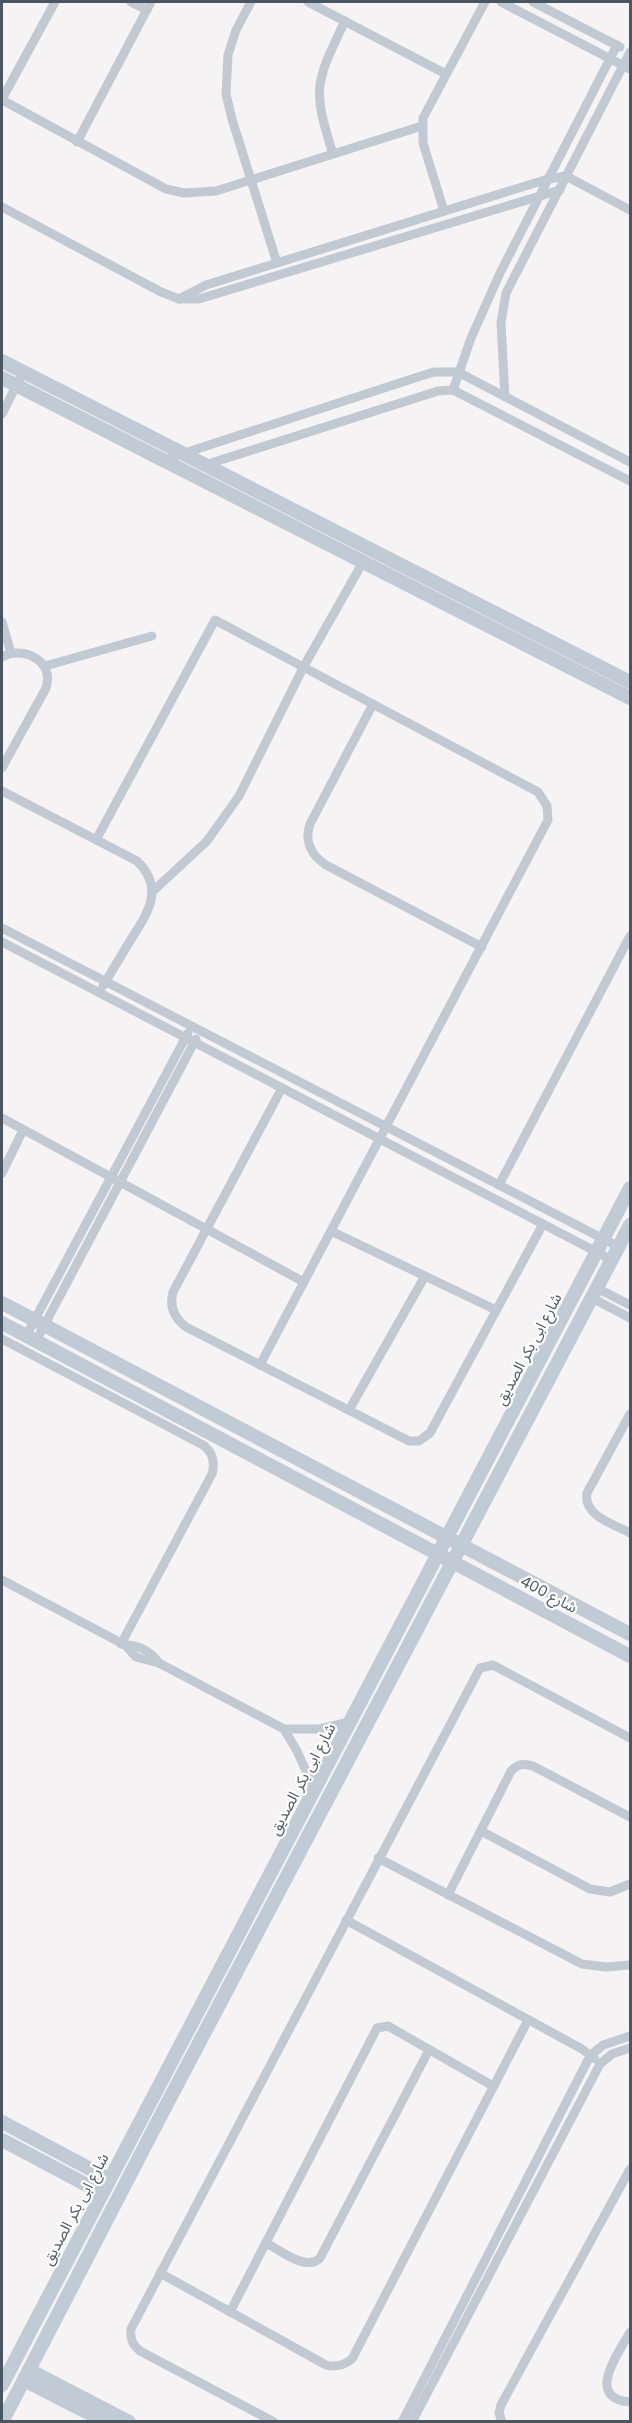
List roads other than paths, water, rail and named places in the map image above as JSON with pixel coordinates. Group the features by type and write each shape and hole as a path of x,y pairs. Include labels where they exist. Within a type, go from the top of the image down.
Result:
{"main road":[{"path":"12,366 630,682"},
{"path":"6,382 630,698"},
{"name":"شارع ابى بكر الصديق","path":"2,2385 630,1188"},
{"path":"2,2421 630,1225"},
{"name":"شارع 400","path":"2,1303 448,1536 630,1634"},
{"name":"شارع 400","path":"2,1323 630,1656"},
{"path":"196,2016 210,2023"},
{"path":"2,2122 109,2180"},
{"path":"2,2140 102,2193"},
{"path":"27,2375 106,2421"},
{"path":"27,2375 129,2421"}],"street":[{"path":"55,2 2,100 174,192 205,193 251,181 422,126"},
{"path":"77,142 149,6 131,2"},
{"path":"251,2 231,42 225,81 228,106 277,263"},
{"path":"308,2 446,74"},
{"path":"444,211 423,143 422,126 426,111 485,2"},
{"path":"501,2 627,67"},
{"path":"505,397 501,323 504,300 512,278 627,67 630,52 533,2"},
{"path":"333,154 319,106 318,86 323,67 345,21"},
{"path":"453,390 458,372 500,273 617,45"},
{"path":"179,298 206,285 548,179 566,176 630,210"},
{"path":"2,207 161,292 179,298 208,297 560,190"},
{"path":"3,408 6,382 12,366"},
{"path":"163,460 434,372 458,372 630,462"},
{"path":"186,472 438,392 453,390 630,481"},
{"path":"152,892 207,840 228,814 304,666 363,562"},
{"path":"96,840 215,620 538,792 544,799 548,820 260,1365"},
{"path":"2,622 11,653"},
{"path":"45,666 152,636"},
{"path":"2,657 11,653 27,654 39,659 48,675 46,688 2,768"},
{"path":"373,704 310,824 307,835 309,846 316,857 326,865 482,947"},
{"path":"2,791 137,861 149,879 152,892 148,913 99,993"},
{"path":"2,928 619,1247"},
{"path":"499,1185 630,936"},
{"path":"2,942 612,1260"},
{"path":"31,1339 196,1028"},
{"path":"282,1088 173,1293 171,1302 174,1313 186,1327 409,1441 423,1440 430,1433 543,1224"},
{"path":"2,1118 304,1282"},
{"path":"2,1173 23,1130"},
{"path":"331,1231 496,1310"},
{"path":"349,1410 425,1276"},
{"path":"595,1293 630,1305"},
{"path":"595,1293 630,1318"},
{"path":"2,1339 203,1445 213,1460 212,1474 123,1644"},
{"path":"630,1414 586,1497 588,1508 594,1514 630,1533"},
{"path":"2,1580 123,1644 136,1657 159,1663 284,1729 319,1729 351,1721"},
{"path":"274,2421 134,2345 130,2337 131,2329 160,2273 480,1668 493,1665 630,1738"},
{"path":"284,1729 315,1791"},
{"path":"448,1895 511,1771 517,1765 525,1763 630,1817"},
{"path":"481,1831 590,1889 610,1892 630,1884"},
{"path":"378,1858 582,1964 606,1968 630,1965"},
{"path":"346,1920 528,2020 600,2064"},
{"path":"160,2273 326,2365 341,2365 352,2359 528,2020"},
{"path":"230,2312 374,2031 380,2026 388,2026 493,2086"},
{"path":"402,2421 590,2056 603,2045 630,2036"},
{"path":"412,2421 600,2064 612,2054 630,2048"},
{"path":"266,2243 305,2263 310,2264 320,2258 429,2050"},
{"path":"502,2421 499,2413 501,2404 630,2169"},
{"path":"630,2332 606,2376 607,2386 613,2396 630,2402"}]}
